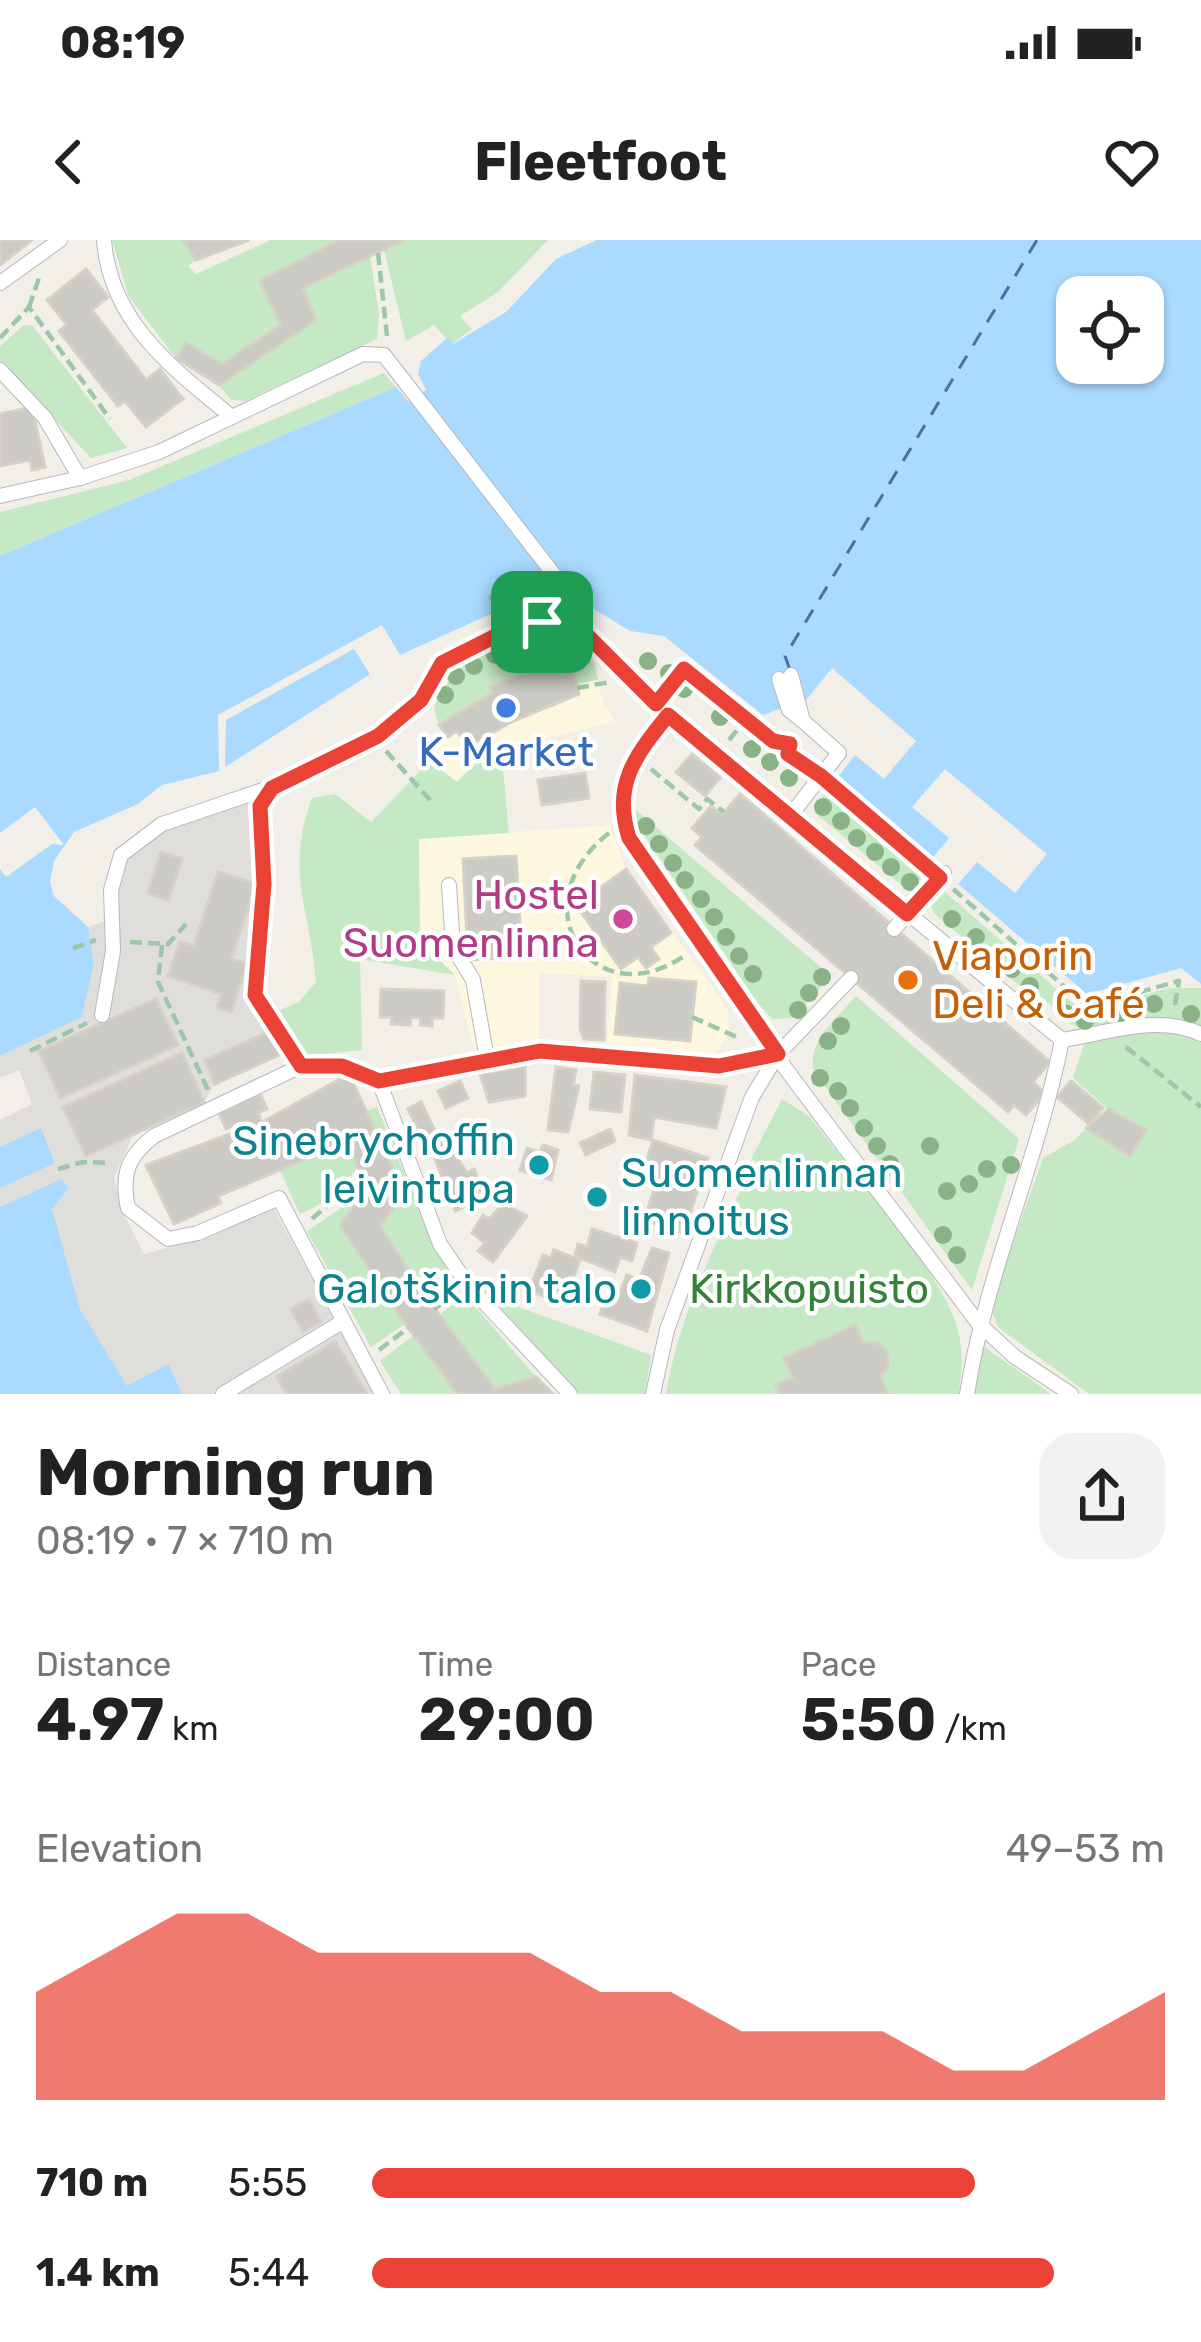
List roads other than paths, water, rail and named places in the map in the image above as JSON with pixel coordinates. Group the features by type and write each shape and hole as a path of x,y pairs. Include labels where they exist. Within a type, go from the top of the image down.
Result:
{"lane":[{"path":"0,283 60,240"},
{"path":"104,240 106,263 147,345 232,417"},
{"path":"0,496 80,478 159,452 363,354 384,355 559,581 578,608 585,633 627,678 907,914 1062,1040 1171,1024 1201,1034"},
{"path":"0,370 45,418 80,478"},
{"path":"102,1015 113,951 111,890 121,855 163,824 272,788 378,736 421,700 442,663 519,624 542,622 585,633"},
{"path":"785,677 803,721 839,754 790,816"},
{"path":"662,710 622,788 625,824 698,946 978,1323 1016,1357 1071,1394"},
{"path":"272,788 260,806 264,884 255,995 301,1066"},
{"path":"894,929 942,875"},
{"path":"448,885 453,947 473,980 487,1059"},
{"path":"653,1394 667,1330 752,1097 778,1054 851,978"},
{"path":"967,1394 978,1323 1051,1095 1062,1040"},
{"path":"382,1394 279,1198 198,1233 168,1239 128,1208 123,1186 127,1166 154,1136 301,1066 342,1066 379,1081 540,1051 719,1066 778,1054"},
{"path":"379,1081 440,1244 468,1285 570,1394"},
{"path":"223,1394 341,1322"}],"water":[{"path":"597,240 1201,240 1201,984 1181,968 1087,994 958,884 977,862 1015,893 1047,854 945,769 912,807 949,838 930,861 835,781 855,755 884,779 916,741 832,668 807,699 763,715 664,636 630,631 589,606 564,575 545,582 548,588 400,655 219,771 162,785 138,804 74,832 54,861 50,882 54,896 88,927 94,963 82,1017 0,1056 0,556 396,387 409,402 426,390 418,374 421,361 447,338 453,344 506,312 556,259"},
{"path":"41,1128 55,1163 0,1188 0,1147"},
{"path":"62,1179 68,1189 52,1209 80,1309 127,1386 168,1364 182,1394 0,1394 0,1207"}],"place":[{"name":"K-Market","path":"506,708"},
{"name":"Hostel Suomenlinna","path":"623,919"},
{"name":"Viaporin Deli & Café","path":"908,980"},
{"name":"Sinebrychoffin leivintupa","path":"539,1165"},
{"name":"Suomenlinnan linnoitus","path":"597,1197"},
{"name":"Galotškinin talo","path":"641,1289"}],"park label":[{"name":"Kirkkopuisto","path":"809,1289"}]}
